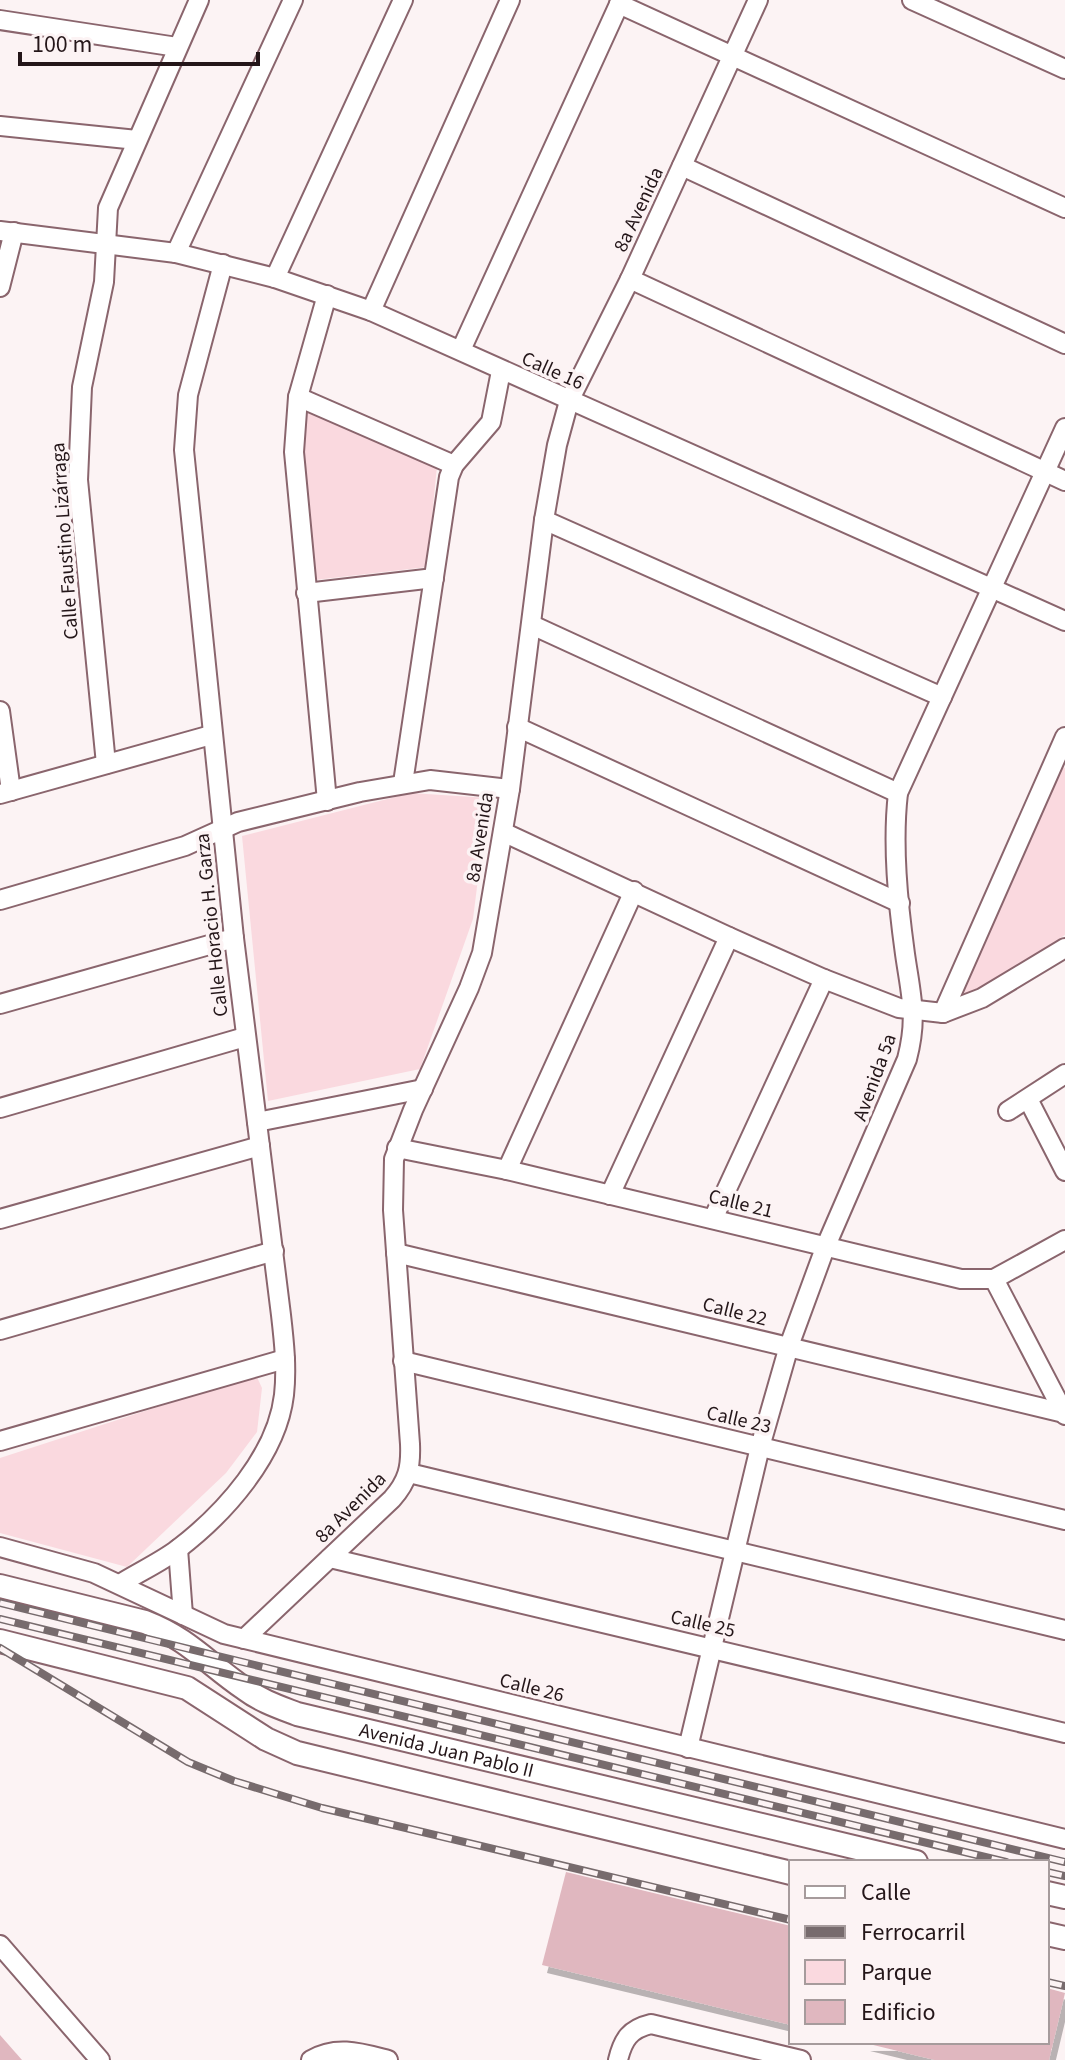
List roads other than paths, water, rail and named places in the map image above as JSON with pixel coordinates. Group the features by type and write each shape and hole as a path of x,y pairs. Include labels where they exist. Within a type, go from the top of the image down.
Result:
{"main road":[{"path":"0,1578 10,1589"},
{"name":"Avenida Juan Pablo II","path":"10,1589 165,1629 246,1690 270,1704 297,1714 908,1860"},
{"name":"Avenida Juan Pablo II","path":"0,1641 187,1688 266,1739 297,1753 789,1873"}],"street":[{"name":"Calle Faustino Lizárraga","path":"106,764 78,468 82,387 104,282 108,208 199,0"},
{"path":"176,253 293,0"},
{"path":"275,278 403,0"},
{"path":"371,311 510,0"},
{"name":"8a Avenida","path":"244,1639 392,1499 403,1487 409,1473 410,1444 392,1172 397,1148 482,953 510,789 544,520 557,445 569,401 630,279 758,0"},
{"path":"912,0 1065,69"},
{"path":"461,350 620,2 732,57 1065,208"},
{"path":"0,20 177,47"},
{"path":"0,126 137,140"},
{"path":"682,166 1065,344"},
{"path":"0,287 7,232"},
{"name":"Calle 16","path":"7,232 176,253 275,278 371,311 1065,621"},
{"name":"Calle Horacio H. Garza","path":"120,1584 178,1549 236,1492 264,1454 277,1428 284,1396 285,1359 274,1251 245,1037 211,735 184,450 188,395 223,264"},
{"path":"630,279 1065,481"},
{"path":"327,295 298,397 294,427 294,466 327,801"},
{"path":"403,783 445,494 454,465 491,422 501,371"},
{"path":"298,397 454,465"},
{"name":"Avenida 5a","path":"688,1748 760,1447 789,1346 825,1248 907,1059 913,1034 915,1011 900,903 898,793 1065,428"},
{"path":"544,520 942,697"},
{"path":"306,593 434,578"},
{"path":"532,625 898,793"},
{"path":"0,711 6,793 211,735"},
{"path":"517,727 900,903"},
{"path":"943,1013 1062,757 1065,737"},
{"path":"0,900 185,846 222,828 255,817 403,783 448,780 510,789"},
{"path":"503,832 729,937 899,1008 943,1013 982,998 1065,948"},
{"path":"507,1170 634,891"},
{"path":"610,1195 729,937"},
{"path":"0,1004 234,938"},
{"path":"713,1219 824,979"},
{"path":"0,1108 245,1037"},
{"path":"1008,1111 1065,1074"},
{"path":"257,1122 423,1089"},
{"path":"1028,1099 1065,1171"},
{"path":"0,1219 260,1146"},
{"name":"Calle 21","path":"397,1148 507,1170 961,1279 994,1279"},
{"path":"1064,1414 994,1279 1065,1240"},
{"path":"0,1330 274,1251"},
{"name":"Calle 22","path":"396,1253 1064,1414"},
{"path":"0,1441 285,1359"},
{"name":"Calle 23","path":"403,1361 1065,1520"},
{"path":"409,1473 1065,1630"},
{"name":"Calle 26","path":"0,1547 94,1573 224,1634 1065,1839"},
{"path":"178,1549 183,1615"},
{"name":"Calle 25","path":"330,1558 1065,1733"},
{"path":"0,1945 100,2060"},
{"path":"618,2060 628,2034 651,2024 801,2060"},
{"path":"311,2060 337,2050 388,2060"}],"railway":[{"path":"0,1603 1065,1862"},
{"path":"0,1619 998,1860"},
{"path":"0,1648 188,1762 234,1781 322,1808 789,1920"},
{"path":"1049,1872 1065,1876"},
{"path":"1049,1982 1065,1986"}]}
